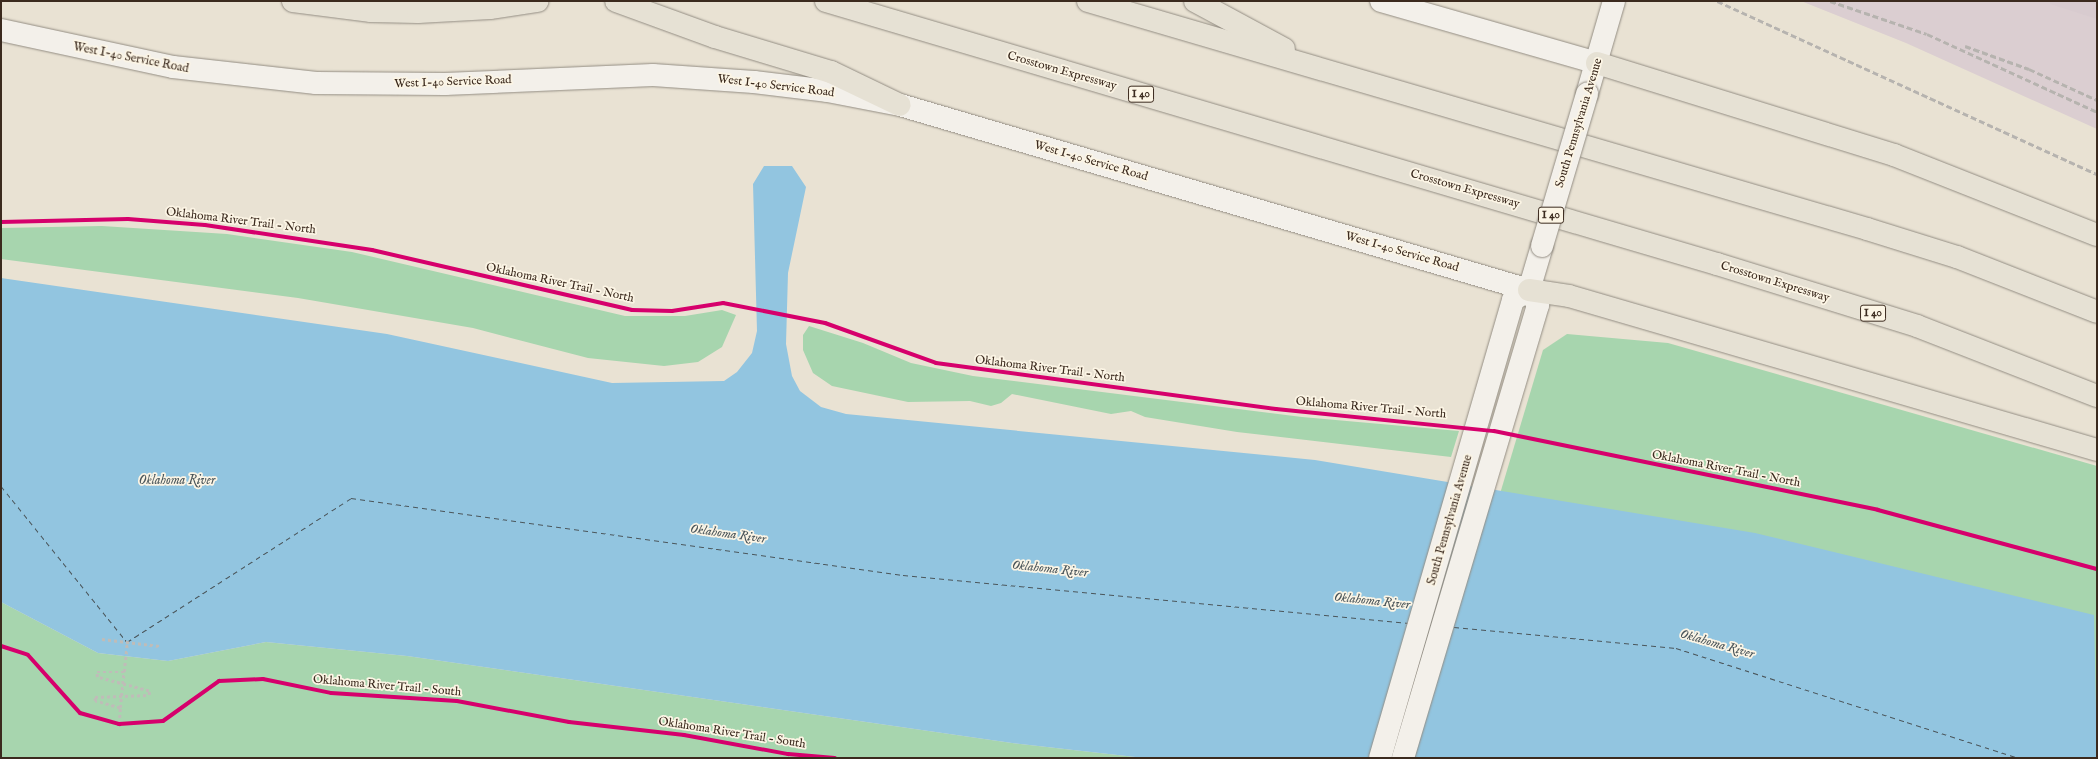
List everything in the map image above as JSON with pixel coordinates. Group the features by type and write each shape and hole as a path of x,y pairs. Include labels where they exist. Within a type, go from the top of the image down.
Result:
{"main road":[{"path":"293,1 371,11 490,8 537,1"},
{"path":"616,1 715,38 831,72 900,105"},
{"name":"Crosstown Expressway","path":"826,1 1732,268 1917,326 2097,396"},
{"path":"1088,1 1867,228 1957,257 2097,312"},
{"path":"1195,1 1324,70"},
{"path":"1381,1 1597,63 1894,155 2097,235"},
{"name":"South Pennsylvania Avenue","path":"1380,758 1513,300 1529,290 1614,1"},
{"name":"West I-40 Service Road","path":"1,30 101,54 245,78 389,85 653,76 754,82 900,105 1529,290"},
{"path":"1529,290 1569,296 2097,450"},
{"name":"South Pennsylvania Avenue","path":"1403,758 1538,305 1529,290"}],"path":[{"path":"102,639 160,646"},
{"path":"119,724 127,642"},
{"path":"120,708 95,701 95,696 149,695 149,691 97,677 97,672 124,672"},
{"path":"111,723 126,724"}],"shaded area":[{"path":"1801,1 2097,1 2097,129 1906,43"}],"green space":[{"path":"102,226 227,234 352,252 625,316 685,316 722,310 736,315 722,347 698,362 664,366 588,358 473,328 298,298 1,259 1,228"},
{"path":"809,326 863,343 911,363 973,376 1302,417 1459,431 1451,457 1237,432 1145,417 1131,411 1111,414 1012,394 1001,403 991,406 970,401 908,402 832,386 813,373 803,350 803,335"},
{"path":"1567,334 1668,343 2097,466 2097,758 1421,758 1543,350"},
{"path":"1,602 98,653 168,661 266,642 407,656 1012,743 1144,758 1,758"}],"water":[{"name":"Oklahoma River","path":"764,166 792,166 806,187 788,273 786,344 792,376 800,391 821,407 846,414 1315,460 1755,533 2094,615 2097,758 1144,758 1012,743 407,656 266,642 168,661 98,653 1,602 1,278 387,334 612,383 724,381 737,372 752,353 757,331 753,184"}],"building":[{"path":"2050,1 2097,1 2097,19 2050,4"}],"ferry route":[{"path":"1,486 127,642 351,498 903,575 1409,623"},
{"path":"1454,627 1676,648 2019,758"}],"railway":[{"path":"1717,1 2097,174"},
{"path":"1830,1 1927,34 2097,112"},
{"path":"1965,46 2029,69 2097,100"}],"cycle path":[{"name":"Oklahoma River Trail - North","path":"1,222 128,219 205,225 372,250 632,310 672,311 723,303 825,323 936,363 1276,409 1494,431 1878,510 2097,569"},
{"name":"Oklahoma River Trail - South","path":"1,646 28,655 80,713 119,724 163,721 219,681 263,679 331,693 457,701 569,722 684,735 788,754 835,758"}]}
